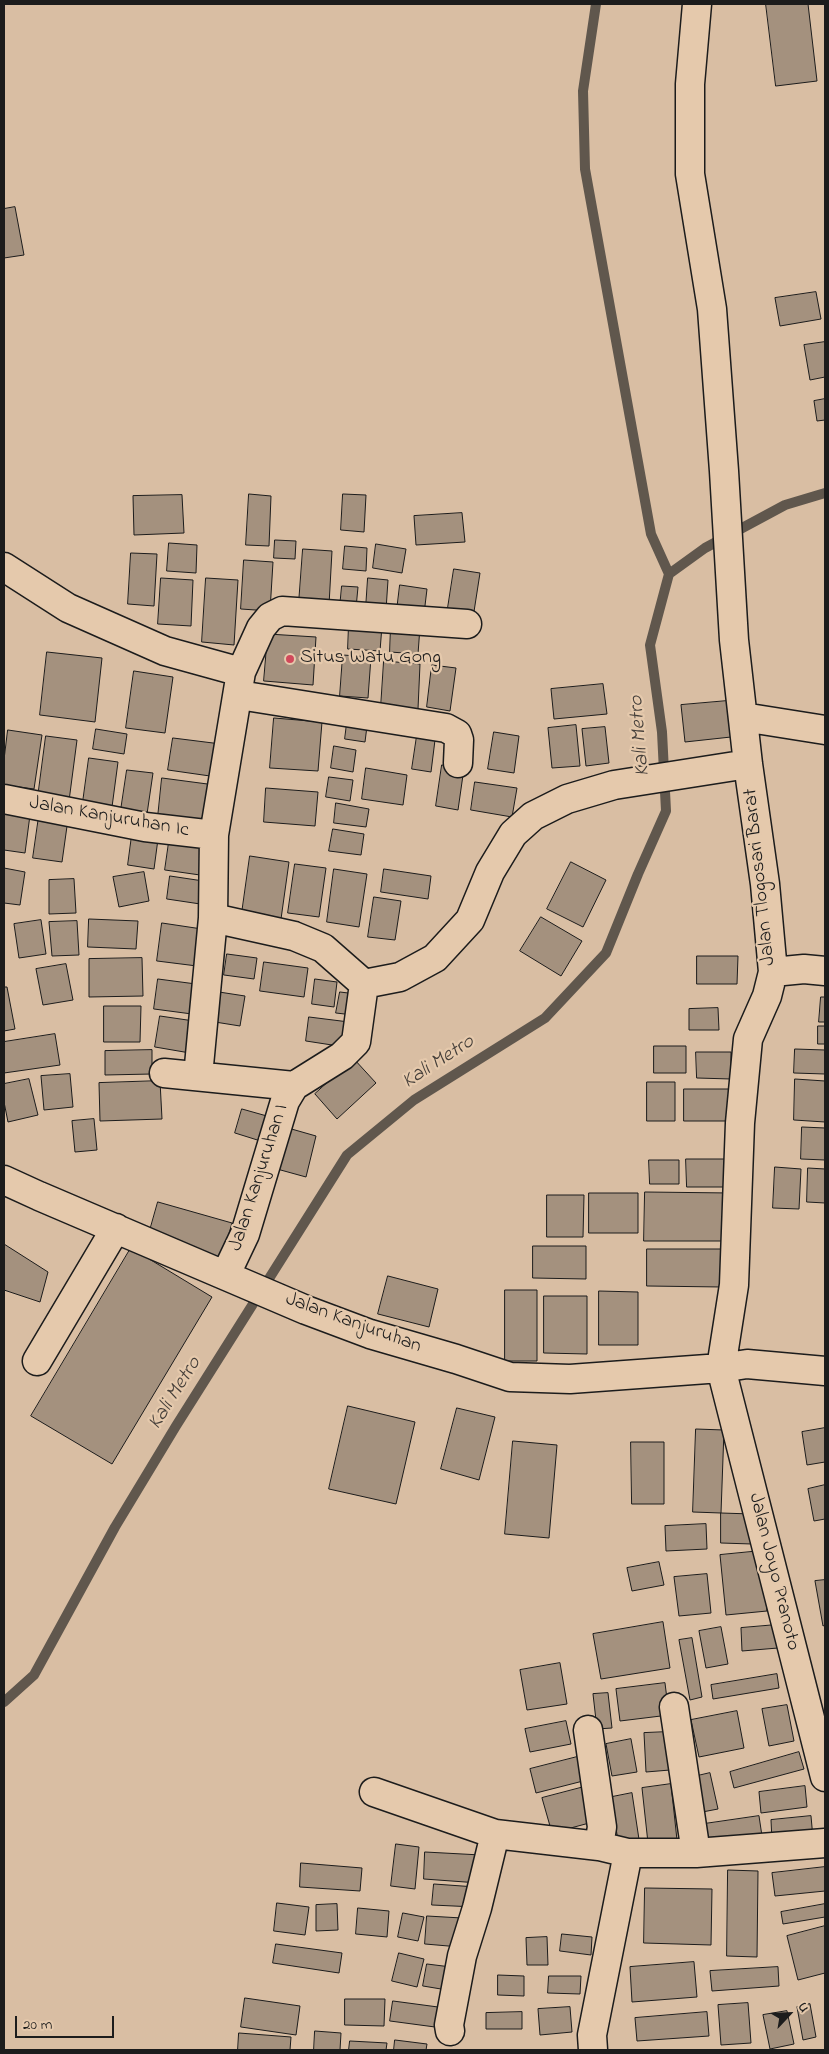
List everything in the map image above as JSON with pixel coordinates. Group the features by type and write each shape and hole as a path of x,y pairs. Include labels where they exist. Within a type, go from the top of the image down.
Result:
{"street":[{"name":"Jalan Tlogosari Barat","path":"697,4 690,84 690,174 712,309 734,640 748,764 766,894 773,972 767,996 748,1038 740,1123 734,1284 721,1368"},
{"path":"4,567 68,608 240,684 446,728 457,734 459,740 458,763"},
{"path":"198,1076 213,918 214,835 240,684 260,628 270,617 282,611 467,624"},
{"path":"743,718 825,730"},
{"path":"213,918 294,936 323,948 364,984 400,977 434,958 470,920 490,872 513,834 533,816 567,799 614,786 748,764"},
{"name":"Jalan Kanjuruhan Ic","path":"4,799 145,827 214,835"},
{"path":"773,972 804,969 825,971"},
{"name":"Jalan Kanjuruhan I","path":"231,1277 285,1101 294,1086 342,1056 356,1042 364,984"},
{"path":"164,1073 294,1086"},
{"name":"Jalan Kanjuruhan","path":"4,1180 306,1310 370,1334 510,1377 570,1379 721,1368 747,1364 825,1371"},
{"path":"37,1361 116,1228"},
{"name":"Jalan Joyo Pranoto","path":"721,1368 825,1777"},
{"path":"674,1707 696,1852"},
{"path":"588,1730 602,1827 599,1846"},
{"path":"374,1792 495,1834 599,1846 628,1854 696,1852 825,1843"},
{"path":"450,2031 449,2025 462,1956 477,1908 495,1834"},
{"path":"594,2050 592,2035 628,1854"}],"building":[{"path":"766,4 808,4 817,81 776,86"},
{"path":"15,207 24,255 4,258 4,209"},
{"path":"816,292 821,319 780,326 775,298"},
{"path":"825,342 825,377 810,380 804,345"},
{"path":"825,399 825,420 817,421 814,401"},
{"path":"249,494 271,496 269,546 246,545"},
{"path":"343,494 366,495 364,532 341,530"},
{"path":"182,495 184,533 134,535 133,496"},
{"path":"462,513 465,542 416,545 414,516"},
{"path":"275,540 296,541 295,559 274,558"},
{"path":"169,543 197,545 196,573 167,571"},
{"path":"376,544 406,549 402,573 373,568"},
{"path":"345,546 367,548 366,571 343,569"},
{"path":"303,549 332,551 329,605 299,603"},
{"path":"131,553 157,554 154,606 128,604"},
{"path":"244,560 273,562 270,611 241,609"},
{"path":"454,569 480,573 473,618 447,614"},
{"path":"161,578 193,580 191,626 158,624"},
{"path":"206,578 238,580 234,645 202,642"},
{"path":"368,578 388,580 386,610 366,608"},
{"path":"400,585 427,589 424,614 397,610"},
{"path":"342,586 358,587 356,608 340,607"},
{"path":"349,624 382,626 380,651 348,649"},
{"path":"391,625 420,627 418,654 390,652"},
{"name":"Situs Watu Gong","path":"268,634 316,637 313,685 264,681"},
{"path":"47,652 102,658 95,722 40,715"},
{"path":"343,655 371,657 368,698 340,696"},
{"path":"384,661 420,664 418,709 381,707"},
{"path":"432,665 456,668 450,711 427,707"},
{"path":"134,671 173,677 165,733 126,728"},
{"path":"603,684 607,714 554,719 551,689"},
{"path":"727,701 731,737 685,742 681,705"},
{"path":"348,715 368,718 365,742 345,739"},
{"path":"274,718 322,722 318,771 270,768"},
{"path":"576,725 580,766 552,768 548,728"},
{"path":"605,727 609,763 586,766 582,729"},
{"path":"96,729 127,734 124,754 93,749"},
{"path":"418,729 436,732 431,772 412,769"},
{"path":"8,730 42,735 34,789 4,785 4,760"},
{"path":"494,732 519,736 514,773 488,769"},
{"path":"46,736 77,740 69,801 38,797"},
{"path":"173,738 221,744 217,777 168,770"},
{"path":"334,746 356,750 353,772 331,768"},
{"path":"89,758 118,762 112,807 83,802"},
{"path":"442,765 464,768 458,810 436,806"},
{"path":"366,768 407,775 403,805 362,799"},
{"path":"127,770 153,773 147,814 121,810"},
{"path":"329,777 353,780 350,801 326,797"},
{"path":"162,778 215,785 210,824 158,817"},
{"path":"475,782 517,788 512,817 471,810"},
{"path":"266,788 318,792 315,826 264,822"},
{"path":"336,803 369,809 366,827 334,823"},
{"path":"4,811 30,815 25,853 4,850"},
{"path":"39,816 68,819 62,862 33,858"},
{"path":"333,829 364,834 361,855 329,851"},
{"path":"132,835 158,839 154,869 128,865"},
{"path":"169,842 211,848 207,876 165,870"},
{"path":"250,856 289,862 281,919 242,913"},
{"path":"571,862 606,880 583,927 547,909"},
{"path":"295,864 326,868 319,917 288,913"},
{"path":"4,868 25,872 20,905 4,903"},
{"path":"334,869 367,874 359,927 327,922"},
{"path":"384,869 431,876 428,899 381,892"},
{"path":"144,872 149,901 119,907 113,877"},
{"path":"170,876 210,882 207,905 167,899"},
{"path":"74,879 76,913 49,914 49,880"},
{"path":"374,897 401,901 395,940 368,937"},
{"path":"541,917 582,941 561,976 520,951"},
{"path":"89,919 138,921 136,949 88,947"},
{"path":"41,920 46,954 19,958 14,924"},
{"path":"77,921 79,955 52,956 49,922"},
{"path":"162,923 202,929 197,966 157,961"},
{"path":"227,954 257,958 254,979 224,975"},
{"path":"697,956 738,956 737,984 697,984"},
{"path":"142,958 143,996 89,997 89,959"},
{"path":"264,962 308,968 304,997 260,991"},
{"path":"66,964 73,1000 43,1005 36,969"},
{"path":"158,979 196,984 192,1014 154,1009"},
{"path":"315,979 337,982 334,1007 312,1004"},
{"path":"4,987 7,987 15,1029 4,1031"},
{"path":"219,992 245,996 240,1026 215,1022"},
{"path":"340,992 356,994 353,1015 336,1013"},
{"path":"821,997 825,997 825,1022 819,1022"},
{"path":"104,1006 141,1006 140,1042 104,1042"},
{"path":"718,1008 719,1030 689,1030 689,1009"},
{"path":"160,1016 194,1021 190,1053 155,1047"},
{"path":"309,1017 349,1022 345,1047 306,1041"},
{"path":"818,1026 825,1026 825,1044 818,1044"},
{"path":"55,1034 60,1065 4,1073 4,1042"},
{"path":"654,1046 686,1046 686,1073 654,1073"},
{"path":"795,1049 825,1050 825,1074 794,1073"},
{"path":"152,1050 152,1074 105,1075 105,1051"},
{"path":"696,1052 731,1052 731,1079 697,1078"},
{"path":"354,1059 376,1083 337,1119 315,1094"},
{"path":"70,1074 73,1107 44,1110 41,1076"},
{"path":"29,1079 38,1115 8,1122 4,1102 4,1084"},
{"path":"795,1079 825,1081 825,1122 794,1120"},
{"path":"160,1081 162,1119 100,1121 99,1083"},
{"path":"647,1082 675,1082 675,1121 647,1121"},
{"path":"684,1089 732,1089 732,1121 684,1121"},
{"path":"242,1109 274,1118 267,1143 235,1133"},
{"path":"94,1119 97,1150 75,1152 72,1121"},
{"path":"802,1127 825,1128 825,1160 801,1159"},
{"path":"288,1128 316,1136 306,1177 277,1169"},
{"path":"686,1159 732,1159 731,1187 687,1187"},
{"path":"649,1160 679,1160 679,1184 650,1184"},
{"path":"775,1167 801,1169 799,1209 773,1208"},
{"path":"808,1168 825,1169 825,1203 807,1202"},
{"path":"645,1192 731,1193 730,1241 644,1241"},
{"path":"589,1193 638,1193 638,1233 589,1233"},
{"path":"547,1195 584,1195 583,1237 547,1237"},
{"path":"158,1202 232,1223 221,1262 147,1241"},
{"path":"4,1244 48,1272 40,1302 4,1290"},
{"path":"533,1246 586,1246 586,1279 533,1278"},
{"path":"131,1248 212,1297 112,1464 31,1416"},
{"path":"647,1249 722,1249 722,1287 647,1286"},
{"path":"388,1276 438,1289 429,1327 378,1314"},
{"path":"505,1290 537,1290 537,1361 505,1361"},
{"path":"599,1291 638,1292 638,1345 599,1345"},
{"path":"544,1296 587,1296 587,1354 544,1353"},
{"path":"348,1406 415,1422 396,1504 329,1489"},
{"path":"457,1408 495,1417 479,1480 441,1469"},
{"path":"825,1428 825,1462 807,1465 802,1432"},
{"path":"696,1429 724,1430 721,1513 693,1512"},
{"path":"513,1441 557,1445 549,1538 505,1534"},
{"path":"631,1442 664,1442 664,1504 632,1504"},
{"path":"825,1485 825,1519 814,1521 808,1489"},
{"path":"721,1513 752,1514 752,1544 721,1543"},
{"path":"706,1524 707,1549 666,1551 665,1526"},
{"path":"761,1551 767,1611 726,1615 720,1555"},
{"path":"659,1562 664,1585 632,1591 627,1568"},
{"path":"707,1574 711,1613 679,1616 674,1577"},
{"path":"825,1580 825,1625 823,1626 815,1581"},
{"path":"663,1622 670,1668 601,1679 593,1634"},
{"path":"776,1625 778,1648 742,1651 741,1628"},
{"path":"721,1627 728,1664 706,1668 699,1631"},
{"path":"692,1638 702,1697 690,1700 679,1640"},
{"path":"560,1663 567,1704 527,1710 520,1670"},
{"path":"777,1674 779,1688 713,1699 711,1685"},
{"path":"665,1683 669,1715 620,1721 616,1689"},
{"path":"608,1693 612,1728 597,1729 593,1694"},
{"path":"787,1705 794,1741 769,1746 762,1709"},
{"path":"737,1711 744,1748 699,1757 691,1720"},
{"path":"566,1721 571,1744 530,1752 525,1729"},
{"path":"668,1732 670,1770 646,1772 644,1733"},
{"path":"631,1739 637,1772 612,1776 606,1744"},
{"path":"799,1752 804,1769 734,1788 730,1772"},
{"path":"581,1756 587,1780 536,1793 530,1769"},
{"path":"710,1773 718,1809 697,1813 689,1778"},
{"path":"671,1784 677,1840 648,1843 642,1788"},
{"path":"805,1786 807,1807 761,1813 759,1792"},
{"path":"584,1787 593,1822 552,1833 542,1798"},
{"path":"632,1793 640,1846 619,1850 612,1797"},
{"path":"759,1816 762,1836 707,1844 704,1824"},
{"path":"811,1816 813,1838 772,1841 771,1820"},
{"path":"396,1844 419,1847 415,1889 391,1886"},
{"path":"425,1852 481,1855 479,1883 424,1879"},
{"path":"301,1863 362,1868 360,1891 300,1887"},
{"path":"825,1867 825,1891 775,1896 772,1873"},
{"path":"728,1870 758,1871 757,1957 727,1956"},
{"path":"434,1884 476,1887 475,1907 432,1905"},
{"path":"645,1888 712,1889 711,1945 644,1943"},
{"path":"277,1903 309,1907 305,1935 274,1931"},
{"path":"337,1904 338,1930 316,1931 316,1905"},
{"path":"825,1904 825,1917 783,1924 781,1912"},
{"path":"358,1908 389,1911 387,1937 356,1934"},
{"path":"403,1913 424,1917 418,1941 398,1937"},
{"path":"427,1916 462,1918 460,1947 425,1944"},
{"path":"825,1926 825,1973 798,1980 787,1936"},
{"path":"562,1934 592,1937 591,1955 560,1951"},
{"path":"547,1937 548,1965 527,1965 526,1938"},
{"path":"276,1944 342,1953 339,1973 273,1963"},
{"path":"399,1953 424,1959 417,1987 392,1981"},
{"path":"694,1962 697,1997 632,2002 630,1967"},
{"path":"427,1964 451,1967 447,1990 423,1986"},
{"path":"778,1967 779,1986 712,1991 710,1971"},
{"path":"498,1975 524,1976 524,1996 498,1995"},
{"path":"549,1976 581,1976 580,1994 548,1993"},
{"path":"245,1998 300,2006 296,2035 241,2027"},
{"path":"345,1999 385,1999 384,2026 345,2025"},
{"path":"393,2001 438,2007 435,2027 390,2021"},
{"path":"748,2003 751,2043 721,2045 718,2005"},
{"path":"810,2004 816,2037 803,2040 797,2007"},
{"path":"570,2007 572,2032 540,2035 538,2009"},
{"path":"787,2011 794,2044 770,2049 763,2015"},
{"path":"522,2012 522,2029 486,2029 486,2013"},
{"path":"707,2012 709,2036 637,2041 635,2018"},
{"path":"315,2031 341,2033 340,2050 314,2050"},
{"path":"239,2033 291,2037 290,2050 238,2050"},
{"path":"395,2040 427,2044 426,2050 394,2050"},
{"path":"350,2041 387,2043 386,2050 349,2050"}],"waterway":[{"path":"596,4 583,91 585,169 651,534 669,574"},
{"name":"Kali Metro","path":"4,1702 34,1675 115,1527 176,1426 347,1155 414,1100 545,1018 606,953 666,811 662,732 650,645 669,574 705,548 785,505 825,493"}],"place":[{"name":"Situs Watu Gong","path":"290,659"}]}
